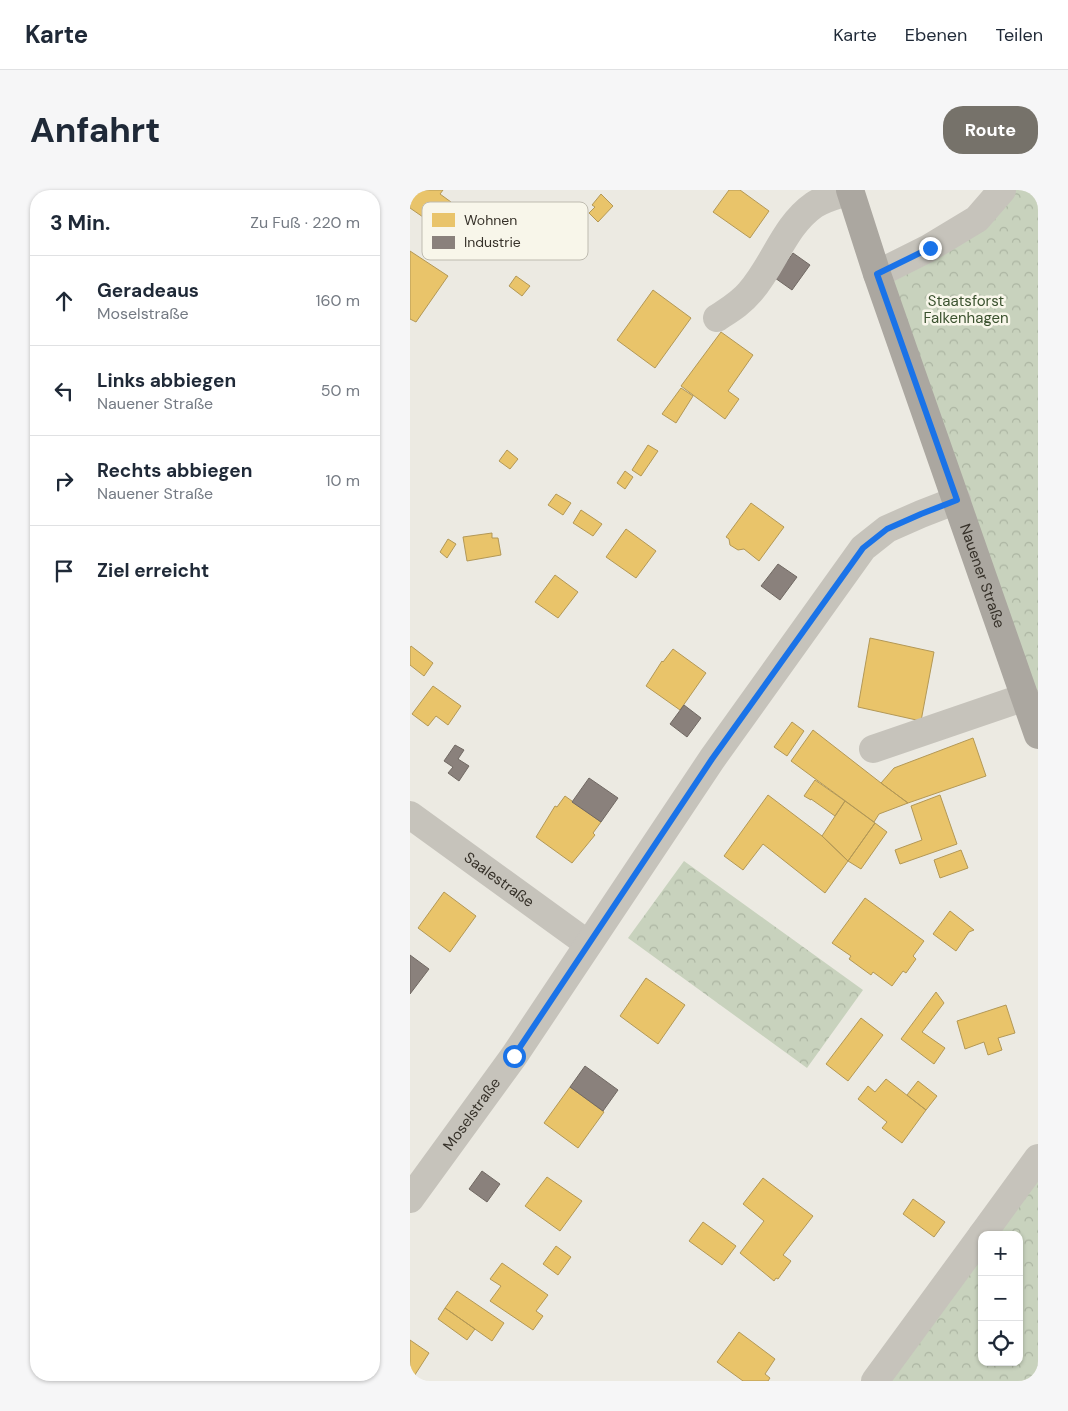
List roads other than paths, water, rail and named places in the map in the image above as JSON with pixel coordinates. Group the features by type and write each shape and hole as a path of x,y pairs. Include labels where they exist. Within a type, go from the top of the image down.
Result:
{"main road":[{"name":"Nauener Straße","path":"850,190 877,274 1038,735"}],"street":[{"path":"717,318 752,291 802,215 815,204 850,190"},
{"path":"877,274 930,248 977,219 1002,190"},
{"name":"Moselstraße","path":"410,1199 514,1056 712,759 863,548 887,529 957,500"},
{"path":"873,749 1025,697"},
{"name":"Saalestraße","path":"410,816 588,944"},
{"path":"985,1231 1038,1158"},
{"path":"875,1381 978,1240"}],"park label":[{"name":"Staatsforst Falkenhagen","path":"966,310"}]}
